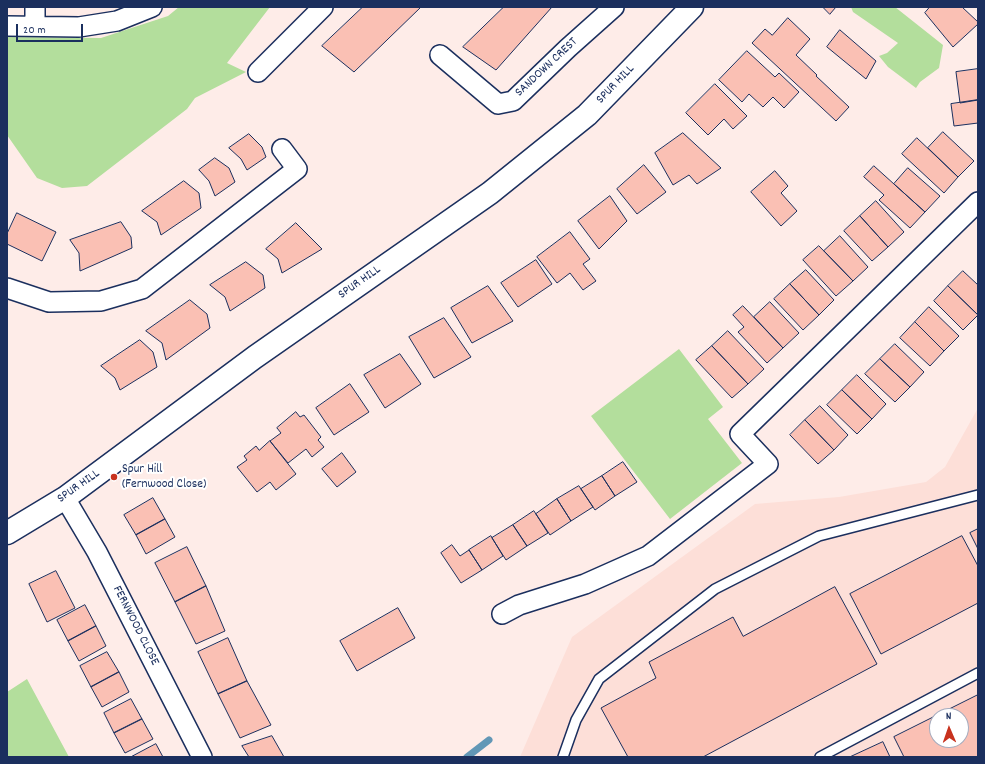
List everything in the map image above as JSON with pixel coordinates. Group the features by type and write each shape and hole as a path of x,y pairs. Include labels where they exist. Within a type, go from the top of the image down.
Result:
{"street":[{"path":"35,7 36,26"},
{"path":"7,26 79,26 117,21 152,7"},
{"path":"258,72 323,7"},
{"name":"SANDOWN CREST","path":"440,55 498,104 513,101 568,48 614,7"},
{"name":"SPUR HILL","path":"7,533 65,498 252,359 490,193 587,116 692,7"},
{"path":"7,288 49,302 101,301 142,289 297,169 282,149"},
{"path":"502,614 519,605 585,584 648,556 768,464 740,434 978,202"},
{"name":"FERNWOOD CLOSE","path":"65,498 97,552 202,757"}],"lane":[{"path":"563,757 576,720 599,679 715,589 819,536 978,495"},
{"path":"820,757 978,673"}],"shaded area":[{"path":"978,408 978,757 520,757 572,637 755,504 839,497 926,482 945,467"}],"green space":[{"path":"179,7 270,7 227,63 246,72 195,98 187,109 87,186 62,188 37,178 7,135 7,37 101,38 168,16"},
{"path":"851,7 895,7 943,45 939,68 920,82 916,88 888,67 879,56 887,53 898,43 853,12"},
{"path":"679,349 723,407 708,419 742,463 670,519 591,416"},
{"path":"27,679 69,757 7,757 7,692"}],"building":[{"path":"363,7 421,7 354,72 322,46"},
{"path":"504,7 552,7 496,70 463,47"},
{"path":"823,7 836,7 830,14"},
{"path":"930,7 962,7 978,22 978,24 953,47 925,13"},
{"path":"788,18 810,39 796,55 849,107 836,121 752,43 765,29 772,35"},
{"path":"840,30 876,61 866,79 827,47"},
{"path":"747,51 775,77 779,73 799,92 784,108 773,97 763,107 749,94 742,102 719,80"},
{"path":"978,69 978,100 960,103 956,72"},
{"path":"715,84 747,116 733,129 724,119 708,135 686,113"},
{"path":"978,100 978,123 954,126 951,104"},
{"path":"943,132 974,161 958,177 928,148"},
{"path":"683,133 721,168 697,184 689,175 673,185 655,153"},
{"path":"249,134 262,147 266,157 247,170 241,159 229,148"},
{"path":"917,138 958,177 944,193 902,154"},
{"path":"215,158 229,168 235,182 215,196 209,181 199,170"},
{"path":"644,165 666,192 637,214 617,189"},
{"path":"874,166 925,212 910,228 879,200 884,195 864,177"},
{"path":"908,168 940,196 925,212 894,184"},
{"path":"775,171 788,186 781,193 797,211 781,226 751,192"},
{"path":"184,181 199,193 201,208 161,235 157,222 142,211"},
{"path":"610,196 627,221 599,249 578,221"},
{"path":"876,201 904,232 888,247 860,216"},
{"path":"17,213 56,232 42,261 7,244 7,234"},
{"path":"860,216 888,247 872,261 844,231"},
{"path":"121,222 131,237 132,248 80,271 79,253 70,240"},
{"path":"296,223 322,249 282,273 278,259 266,249"},
{"path":"570,232 590,259 583,264 596,281 583,290 570,273 557,283 537,257"},
{"path":"840,236 868,267 853,281 824,251"},
{"path":"819,246 853,281 836,296 803,260"},
{"path":"536,260 552,284 518,307 501,283"},
{"path":"246,262 263,275 265,288 230,311 225,297 210,285"},
{"path":"806,270 834,300 819,315 790,284"},
{"path":"963,271 978,285 978,315 948,286"},
{"path":"790,284 819,315 803,330 774,299"},
{"path":"488,286 513,321 472,343 451,308"},
{"path":"948,286 978,315 963,330 934,301"},
{"path":"190,300 207,314 210,328 166,360 162,343 146,331"},
{"path":"770,302 799,333 783,348 754,317"},
{"path":"743,306 783,348 767,363 738,332 744,327 733,315"},
{"path":"929,307 959,336 944,351 915,322"},
{"path":"444,318 471,357 434,378 409,337"},
{"path":"915,322 944,351 930,366 900,338"},
{"path":"728,331 764,369 748,384 712,346"},
{"path":"140,340 153,352 157,367 120,390 115,378 101,366"},
{"path":"895,344 924,372 910,387 880,359"},
{"path":"712,346 748,384 732,398 696,360"},
{"path":"400,354 421,384 385,408 364,375"},
{"path":"880,359 910,387 895,402 865,374"},
{"path":"857,375 886,404 872,419 842,390"},
{"path":"350,384 369,412 334,435 316,408"},
{"path":"842,390 872,419 857,434 827,405"},
{"path":"820,406 848,435 834,450 805,420"},
{"path":"296,412 300,417 304,415 321,437 318,440 324,447 312,457 306,449 288,463 270,441 281,433 277,428"},
{"path":"805,420 834,450 818,464 790,435"},
{"path":"270,441 296,474 276,490 270,482 257,492 237,467 247,460 244,456 256,446 259,450"},
{"path":"342,453 356,472 337,487 322,469"},
{"path":"623,462 637,482 615,496 602,476"},
{"path":"602,476 615,496 595,510 581,489"},
{"path":"579,486 593,507 571,521 557,499"},
{"path":"153,498 165,519 136,535 124,515"},
{"path":"557,499 571,521 550,535 536,514"},
{"path":"534,511 548,533 527,546 513,525"},
{"path":"165,519 175,537 146,554 136,535"},
{"path":"513,525 527,546 506,560 492,538"},
{"path":"978,529 978,549 970,533"},
{"path":"491,536 503,556 482,570 469,550"},
{"path":"962,536 978,566 978,603 881,654 850,594"},
{"path":"452,545 460,556 469,550 482,570 461,583 441,553"},
{"path":"187,547 206,586 175,602 155,563"},
{"path":"56,571 75,608 47,622 29,584"},
{"path":"206,586 225,631 196,644 175,602"},
{"path":"835,587 877,664 703,757 628,757 601,708 656,678 649,662 733,617 743,636"},
{"path":"85,605 96,626 68,641 57,620"},
{"path":"398,608 415,638 357,671 340,641"},
{"path":"96,626 106,646 79,661 68,641"},
{"path":"228,638 247,681 218,694 198,652"},
{"path":"107,652 119,672 91,687 80,666"},
{"path":"119,672 129,692 102,707 91,687"},
{"path":"247,681 271,725 240,738 218,694"},
{"path":"978,695 978,757 904,757 894,737 929,720 929,748 969,748 969,708 952,708"},
{"path":"131,699 142,719 114,733 104,713"},
{"path":"142,719 153,739 125,753 114,733"},
{"path":"272,736 284,757 249,757 242,746"},
{"path":"883,742 890,757 850,757"},
{"path":"156,744 163,757 131,757"}],"waterway":[{"path":"467,757 489,740"}],"place":[{"name":"Spur Hill (Fernwood Close)","path":"114,477"}]}
